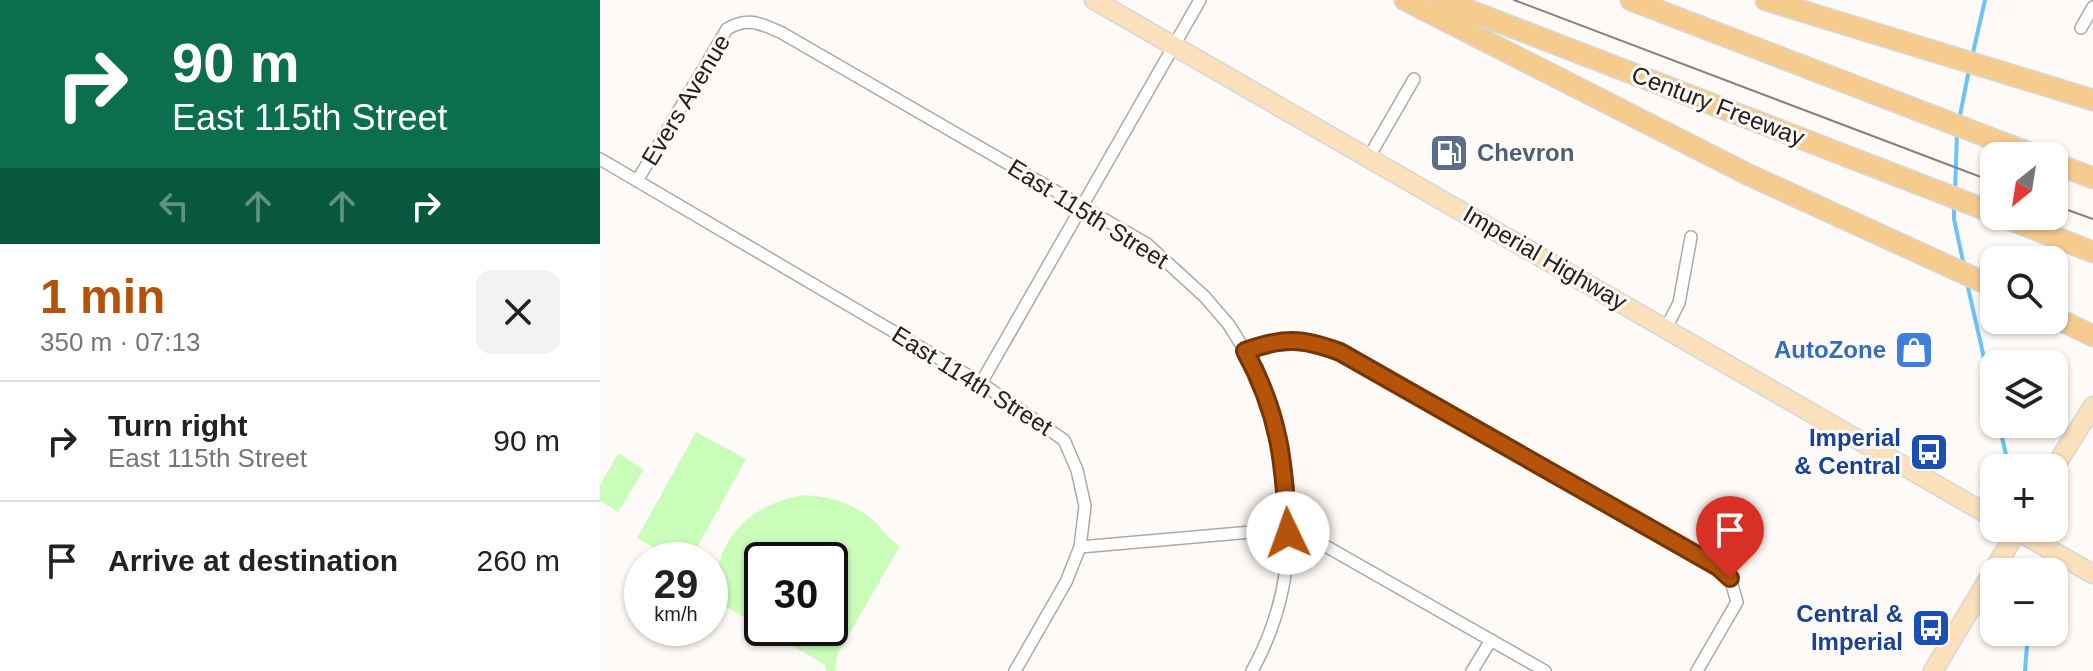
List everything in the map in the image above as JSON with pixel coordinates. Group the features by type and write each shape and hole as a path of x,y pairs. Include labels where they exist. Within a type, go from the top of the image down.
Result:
{"highway":[{"path":"1405,0 1749,175 1980,281"},
{"name":"Century Freeway","path":"1442,0 1980,208"},
{"path":"1631,0 2001,142"},
{"path":"1766,0 2093,100"},
{"path":"2068,168 2093,178"},
{"path":"2037,230 2093,252"},
{"path":"2068,324 2093,336"}],"main road":[{"name":"Imperial Highway","path":"1094,0 1980,510"},
{"path":"2063,454 2093,406"},
{"path":"1933,671 2008,542"},
{"path":"2038,542 2093,574"}],"street":[{"path":"981,383 1080,205 1200,0"},
{"path":"2081,28 2093,7"},
{"name":"East 115th Street","path":"737,23 750,20 782,33 1147,244 1177,269 1229,325 1261,380 1274,413 1281,446 1288,533 1288,563 1280,603 1274,624 1252,671"},
{"name":"Evers Avenue","path":"637,181 719,39 737,23"},
{"path":"1369,157 1414,79"},
{"name":"East 114th Street","path":"600,159 981,383 1064,440 1077,470 1085,506 1080,547 1066,582 1015,671"},
{"path":"1666,328 1679,303 1691,237"},
{"path":"1245,351 1270,342 1294,339 1314,342 1340,352 1718,567 1730,578 1737,602 1697,671"},
{"path":"1080,547 1263,531 1288,533 1322,544 1545,671"},
{"path":"1472,671 1491,640"}],"green space":[{"path":"696,432 746,459 700,542 644,542 637,538"},
{"path":"620,454 644,470 618,512 600,501 600,485"},
{"path":"805,495 835,500 861,511 900,546 848,636 848,542 744,542 744,617 728,608 728,542 750,517 775,503"},
{"path":"793,646 842,646 837,655 835,671 826,671 825,665"}],"waterway":[{"path":"1972,57 1985,0"},
{"path":"1959,120 1969,70"},
{"path":"1955,192 1957,132"},
{"path":"1954,204 1964,266"},
{"path":"1967,283 1982,350"},
{"path":"2002,438 2006,454"},
{"path":"2025,671 2027,646"}],"tram line":[{"path":"1514,0 1980,177"},
{"path":"2068,210 2093,219"}],"place":[{"name":"Chevron","path":"1449,153"},
{"name":"AutoZone","path":"1914,350"},
{"name":"Imperial & Central","path":"1929,452"},
{"name":"Central & Imperial","path":"1931,628"}],"route":[{"path":"1288,533 1286,486 1274,413 1245,351 1270,342 1294,339 1314,342 1340,352 1718,567 1730,578"}]}
